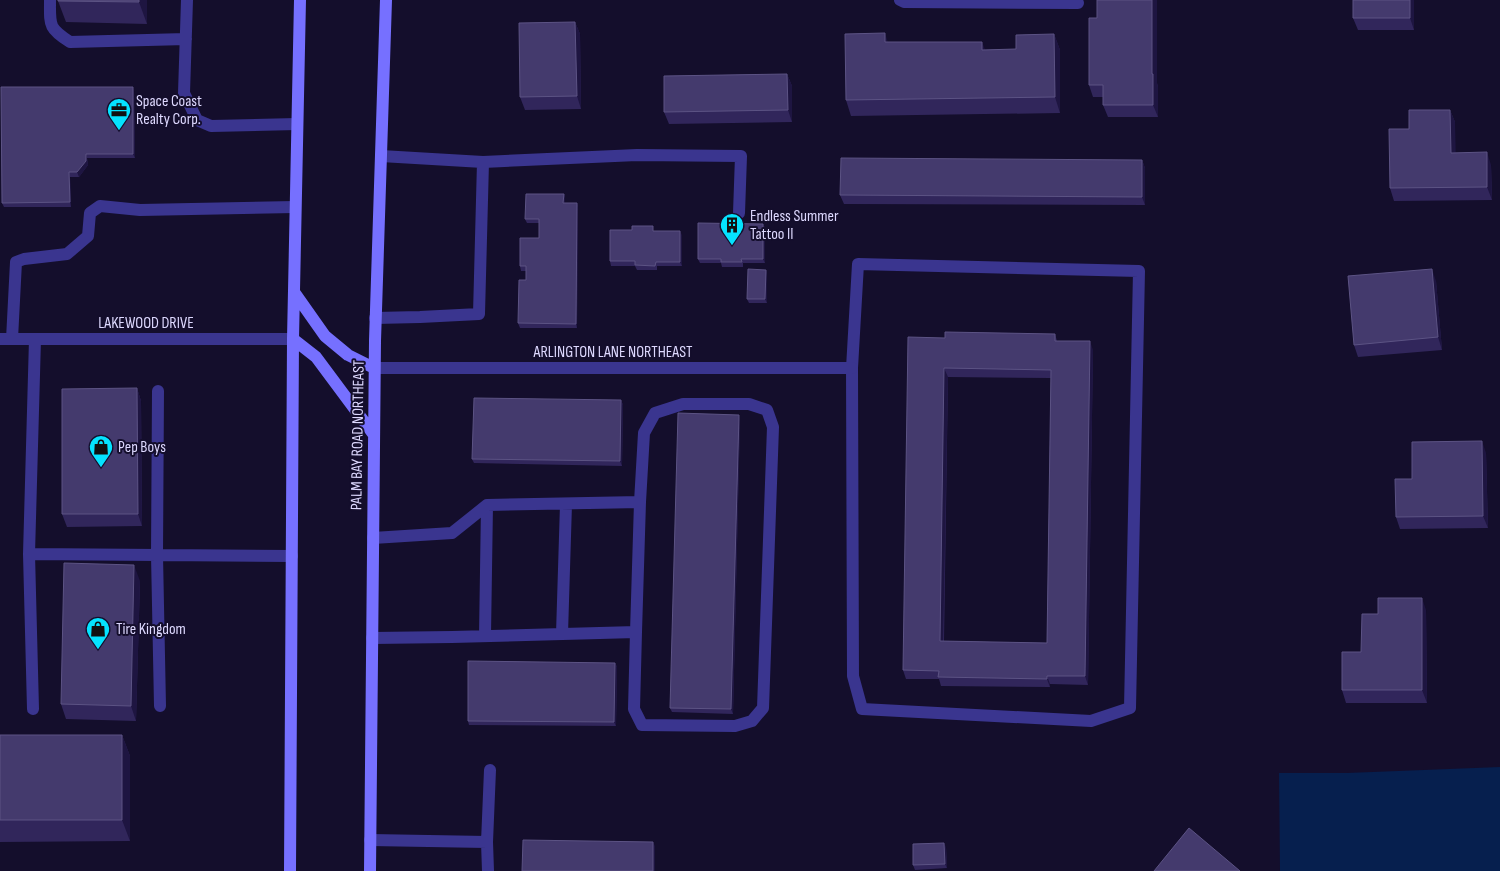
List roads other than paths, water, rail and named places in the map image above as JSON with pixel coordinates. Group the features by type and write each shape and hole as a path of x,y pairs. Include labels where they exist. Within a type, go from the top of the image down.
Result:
{"main road":[{"path":"290,871 293,339 300,0"},
{"name":"PALM BAY ROAD NORTHEAST","path":"370,871 374,368 386,0"},
{"path":"294,292 325,336 348,355 374,368"},
{"path":"293,339 316,357 374,435"}],"street":[{"path":"50,0 50,23 56,34 70,42 186,39"},
{"path":"187,0 184,93 197,120 211,126 297,124"},
{"path":"900,0 904,2 1078,4"},
{"path":"381,156 483,162 637,156 741,156 739,214"},
{"path":"375,318 479,314 483,162"},
{"path":"6,339 16,262 24,259 67,254 88,236 90,213 100,206 140,210 295,208"},
{"path":"858,264 1139,271 1130,708 1091,721 862,710 853,676 852,368 858,264"},
{"name":"LAKEWOOD DRIVE","path":"6,339 293,339"},
{"path":"33,709 29,554 35,339"},
{"name":"ARLINGTON LANE NORTHEAST","path":"374,368 852,368"},
{"path":"158,391 157,555 160,706"},
{"path":"683,404 749,404 767,410 772,427 763,708 752,721 735,726 642,725 634,709 636,632 644,432 655,414 683,404"},
{"path":"373,538 452,533 487,505 640,502"},
{"path":"562,634 566,504"},
{"path":"485,636 487,505"},
{"path":"29,554 292,556"},
{"path":"372,638 636,632"},
{"path":"488,871 487,842 490,770"},
{"path":"370,840 487,842"}],"water":[{"path":"1500,767 1500,871 1280,871 1279,773 1347,773"}],"place":[{"name":"Space Coast Realty Corp.","path":"119,131"},
{"name":"Endless Summer Tattoo II","path":"732,246"},
{"name":"Pep Boys","path":"101,468"},
{"name":"Tire Kingdom","path":"98,650"}]}
